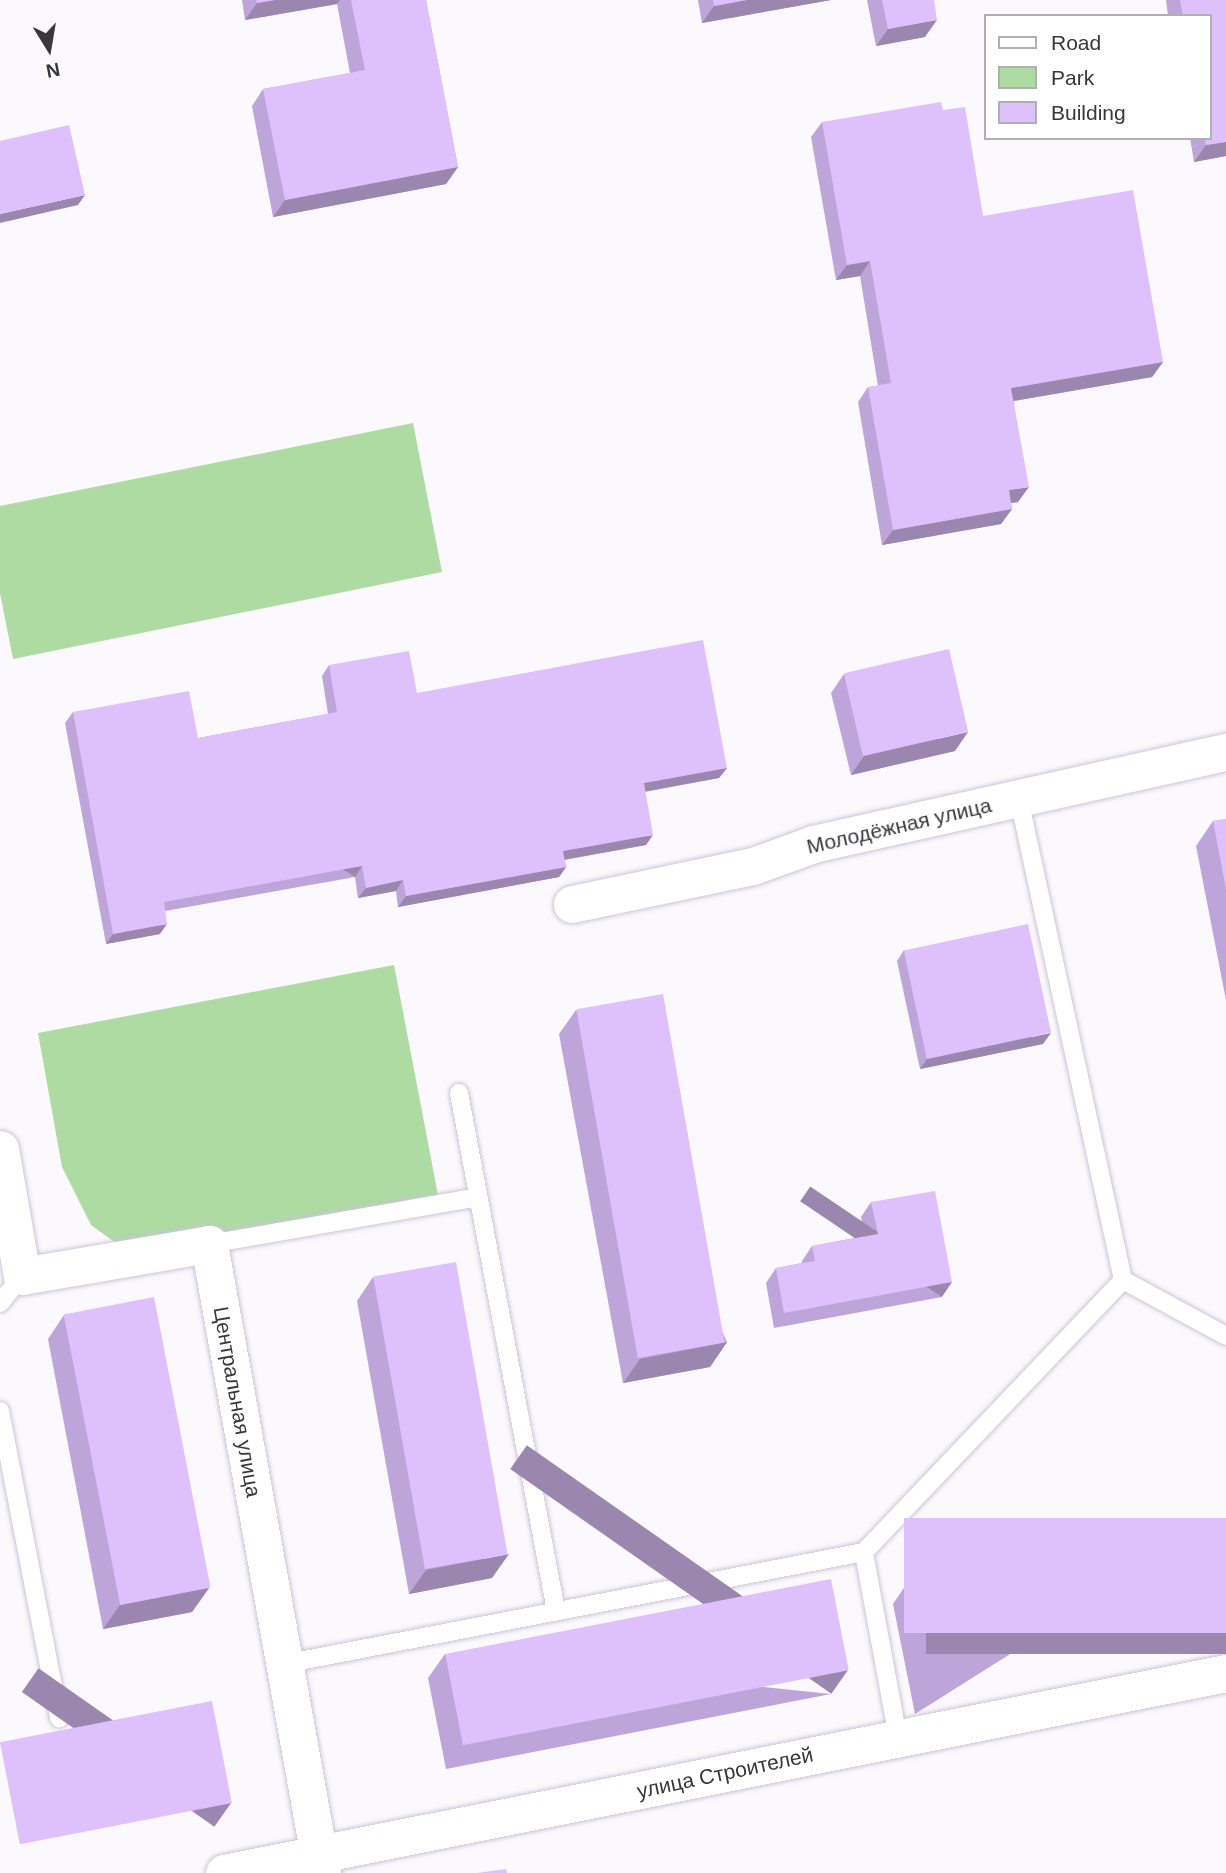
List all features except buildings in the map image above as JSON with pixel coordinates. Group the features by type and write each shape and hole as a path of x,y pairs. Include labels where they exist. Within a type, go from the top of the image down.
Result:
{"street":[{"name":"Молодёжная улица","path":"572,904 753,866 813,845 1226,752"},
{"path":"0,1149 11,1290 209,1244"},
{"name":"Центральная улица","path":"209,1244 320,1865"},
{"name":"улица Строителей","path":"224,1873 320,1865 898,1738 1226,1673"}],"lane":[{"path":"1019,797 1123,1280 1226,1336"},
{"path":"459,1093 556,1611"},
{"path":"209,1244 478,1197"},
{"path":"284,1664 864,1552 1123,1280"},
{"path":"0,1411 59,1718"},
{"path":"864,1552 898,1738"}],"green space":[{"path":"413,423 442,572 13,659 0,593 0,506"},
{"path":"394,965 438,1195 127,1251 91,1225 62,1167 38,1033"}]}
